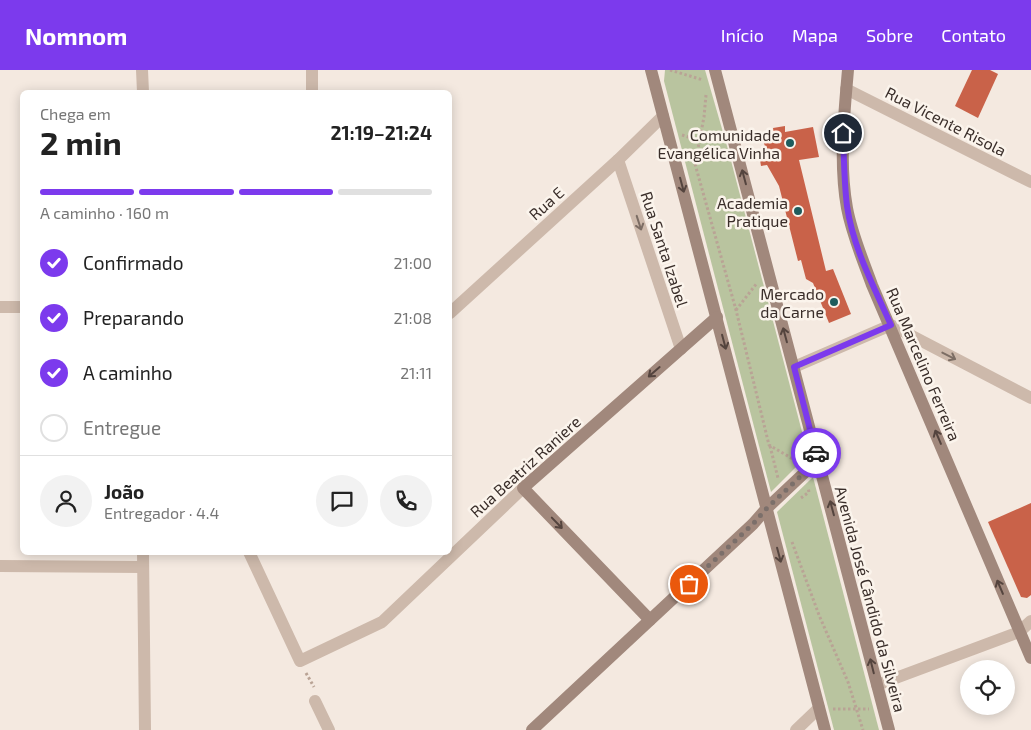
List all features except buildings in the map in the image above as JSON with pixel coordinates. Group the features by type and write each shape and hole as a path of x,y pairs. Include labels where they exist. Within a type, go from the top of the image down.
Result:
{"street":[{"path":"142,70 143,90"},
{"path":"312,70 312,90"},
{"path":"651,70 825,730"},
{"name":"Avenida José Cândido da Silveira","path":"715,70 889,730"},
{"name":"Rua Marcelino Ferreira","path":"848,70 843,120 847,207 855,239 872,285 891,325 1031,658"},
{"name":"Rua Vicente Risola","path":"846,89 1031,182"},
{"name":"Rua E","path":"452,311 664,116"},
{"name":"Rua Santa Izabel","path":"618,160 681,349"},
{"path":"0,307 20,307"},
{"name":"Rua Beatriz Raniere","path":"250,555 300,661 382,622 523,488 717,318"},
{"path":"794,367 891,325 1031,398"},
{"path":"532,730 753,524 767,508 818,460"},
{"path":"523,488 650,620"},
{"path":"143,555 145,730"},
{"path":"0,566 143,567"},
{"path":"877,685 1019,632 1031,621"},
{"path":"315,701 329,730"},
{"path":"796,730 819,708"}],"path":[{"path":"670,70 705,81 704,117 698,140 695,164 736,310 778,478"},
{"path":"668,131 698,140 734,139"},
{"path":"736,310 768,269"},
{"path":"770,445 795,459 804,473 809,492 794,503"},
{"path":"790,465 795,459"},
{"path":"760,484 778,478 784,471"},
{"path":"790,537 819,615 848,682 858,710 862,730"},
{"path":"819,708 858,710 882,708"}],"green space":[{"path":"665,70 705,70 729,153 806,447 804,459 771,492 664,81"},
{"path":"813,477 879,730 834,730 777,512"}],"way so far":[{"path":"689,584 818,460 816,453"}],"place":[{"name":"Comunidade Evangélica Vinha","path":"790,143"},
{"name":"Academia Pratique","path":"798,211"},
{"name":"Mercado da Carne","path":"834,302"}],"route":[{"path":"816,453 794,367 891,325 872,285 855,239 847,207 843,133"}]}
